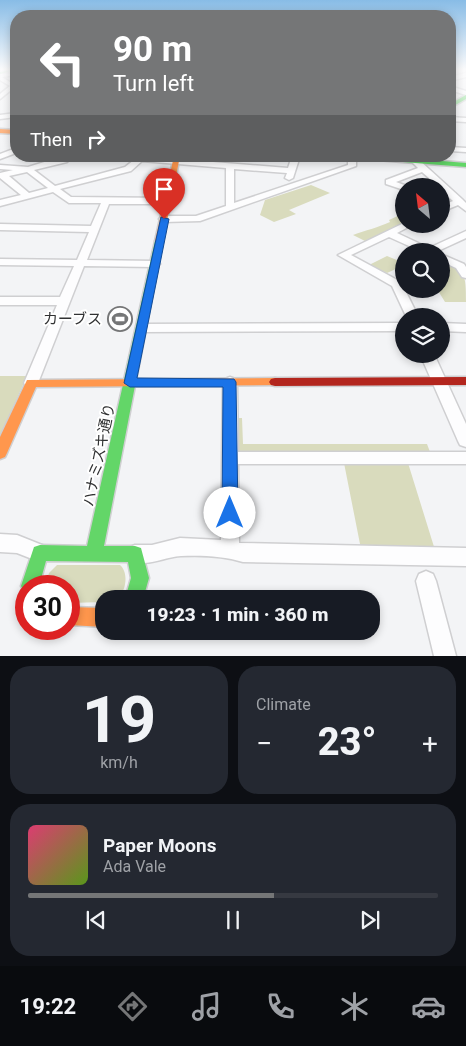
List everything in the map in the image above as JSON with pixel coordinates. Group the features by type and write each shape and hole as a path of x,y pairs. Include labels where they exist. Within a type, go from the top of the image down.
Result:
{"main road":[{"name":"ハナミズキ通り","path":"94,554 176,162"},
{"path":"397,162 419,165 435,162"},
{"path":"0,452 31,383 466,381"},
{"path":"33,575 40,553 135,554 140,578 137,590"},
{"path":"80,617 95,617"}],"street":[{"path":"1,173 56,162"},
{"path":"0,203 128,169 136,162"},
{"path":"200,162 290,170"},
{"path":"293,162 289,178 301,184"},
{"path":"164,219 196,219 352,166 352,162"},
{"path":"396,178 419,165 451,194 464,201"},
{"path":"230,166 230,207"},
{"path":"28,169 69,200 168,201"},
{"path":"1,173 28,196"},
{"path":"395,179 389,182 395,184"},
{"path":"31,383 106,201"},
{"path":"450,204 464,201"},
{"path":"0,227 94,229"},
{"path":"395,230 343,255 397,284 408,308"},
{"path":"388,233 411,243"},
{"path":"446,243 466,234"},
{"path":"450,261 460,266 466,275"},
{"path":"0,262 155,264"},
{"path":"0,301 64,301"},
{"path":"142,328 395,327"},
{"path":"450,327 466,328"},
{"path":"431,363 466,441"},
{"path":"230,382 230,549"},
{"path":"230,458 466,458"},
{"path":"0,543 17,544 40,553"},
{"path":"135,554 152,554 180,547 230,549 243,553 466,557"},
{"path":"426,581 445,656"}],"green space":[{"path":"311,185 330,193 289,210 296,214 274,222 260,215 265,200"},
{"path":"395,217 395,229 365,241 353,235 381,226 390,222 389,220"},
{"path":"387,256 395,259 395,269 387,273 369,265"},
{"path":"450,263 463,274 466,286 466,302 445,302 443,298 450,298"},
{"path":"0,376 27,376 0,436"},
{"path":"236,418 242,418 243,444 427,444 430,452 242,453 236,449"},
{"path":"344,463 408,463 435,550 361,549"},
{"path":"57,565 120,565 125,572 125,582 123,590 95,590 95,602 80,603 80,575 48,575"}],"traffic: fast":[{"path":"456,103 460,101"},
{"path":"428,162 466,165"},
{"path":"94,554 159,241"},
{"path":"33,575 40,553 135,554 140,578 137,590"}],"traffic: slow":[{"path":"0,131 10,132"},
{"path":"159,241 176,162"},
{"path":"0,453 31,383 275,382"},
{"path":"80,617 95,617"}],"traffic: jam":[{"path":"275,382 466,381"}],"place":[{"name":"カーブス","path":"120,319"}],"route":[{"path":"164,219 130,383 230,382 230,513"}]}
